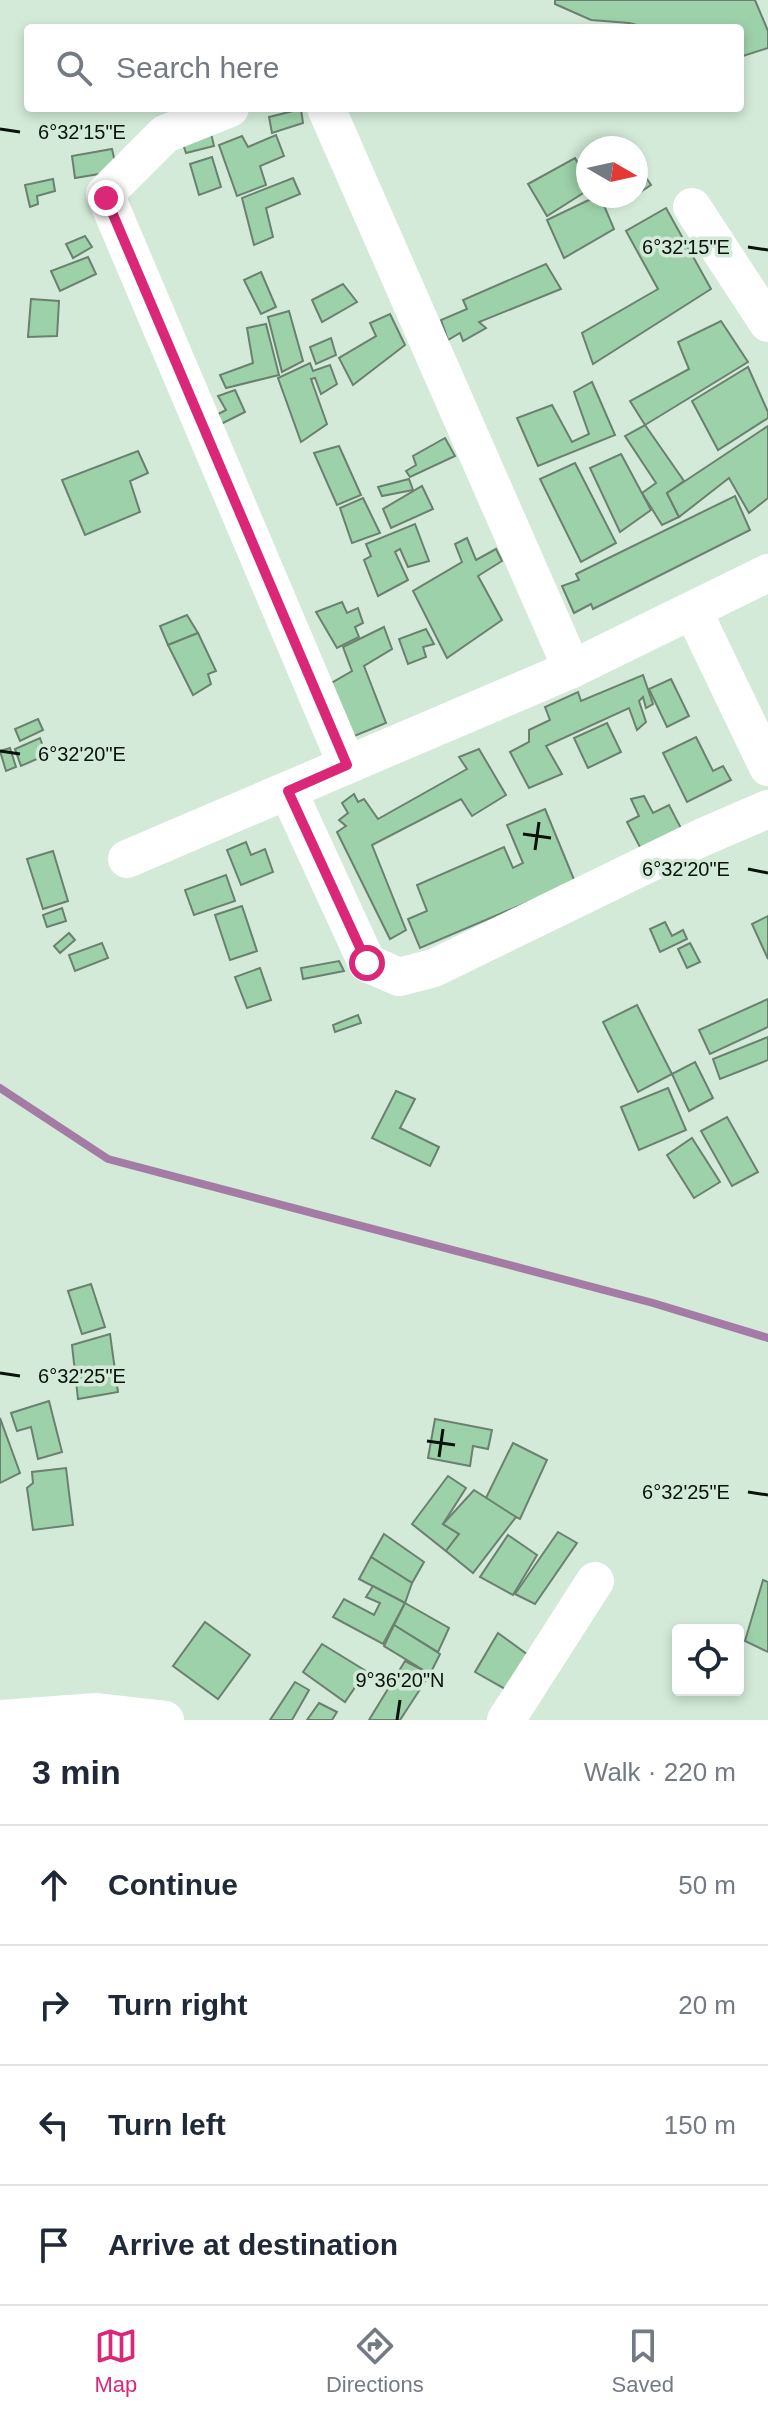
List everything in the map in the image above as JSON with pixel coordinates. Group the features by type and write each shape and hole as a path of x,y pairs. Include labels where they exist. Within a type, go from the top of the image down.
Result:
{"street":[{"path":"220,112 165,134 105,194 347,765"},
{"path":"328,112 572,669"},
{"path":"692,207 768,323"},
{"path":"127,859 572,669 768,573"},
{"path":"693,611 768,767"},
{"path":"288,791 367,963 399,977 434,968 703,837 768,809"},
{"path":"506,1720 595,1581"},
{"path":"0,1719 95,1712 165,1720"}],"building":[{"path":"555,0 755,0 768,31 768,48 744,56 744,24 633,24 591,20 555,4"},
{"path":"301,112 303,123 272,133 269,117"},
{"path":"210,129 214,146 186,153 181,138"},
{"path":"276,135 284,156 260,166 266,185 237,196 219,145 242,136 248,147"},
{"path":"112,149 117,171 75,178 72,156"},
{"path":"212,157 221,187 199,195 190,164"},
{"path":"576,160 576,198 547,216 528,184"},
{"path":"293,178 300,194 266,208 273,237 254,245 242,198"},
{"path":"53,179 55,191 37,196 38,204 30,207 25,185"},
{"path":"576,206 605,208 614,229 564,258 547,220"},
{"path":"666,208 711,289 593,364 582,333 658,289 626,231"},
{"path":"85,236 92,247 73,258 66,244"},
{"path":"88,257 96,274 60,291 51,271"},
{"path":"546,264 561,289 479,322 486,328 463,341 460,333 448,340 441,320 467,309 463,300"},
{"path":"261,272 276,307 261,314 244,280"},
{"path":"343,284 357,302 322,322 312,300"},
{"path":"31,299 59,301 57,336 28,337"},
{"path":"289,311 303,361 282,372 268,317"},
{"path":"390,314 405,345 353,385 339,358 376,336 370,323"},
{"path":"721,321 748,362 645,425 630,401 689,369 678,342"},
{"path":"266,324 279,375 226,388 220,375 253,363 247,328"},
{"path":"331,338 336,355 316,364 310,347"},
{"path":"310,363 313,371 330,365 337,384 321,394 315,378 311,379 327,424 301,442 278,378"},
{"path":"748,367 768,418 718,450 692,401"},
{"path":"592,382 615,435 538,466 517,418 552,405 572,442 589,434 574,392"},
{"path":"235,390 245,412 221,424 218,414 226,410 218,396"},
{"path":"645,425 684,481 667,493 679,517 662,525 642,493 656,483 625,436"},
{"path":"768,426 768,498 749,513 729,478 679,517 667,493"},
{"path":"445,438 455,456 410,477 406,471 416,465 413,456"},
{"path":"339,446 361,495 337,505 314,453"},
{"path":"138,451 148,473 130,481 140,512 85,535 62,480"},
{"path":"621,454 651,510 620,532 590,468"},
{"path":"575,463 616,543 581,562 540,479"},
{"path":"409,479 413,490 382,496 378,487"},
{"path":"422,486 433,509 391,528 383,509"},
{"path":"735,496 750,530 593,609 591,604 574,613 562,586 579,580 576,574"},
{"path":"363,498 380,533 352,543 340,508"},
{"path":"415,524 429,561 408,567 400,549 395,552 408,580 378,596 364,560 371,556 366,544"},
{"path":"467,538 476,560 496,549 502,561 478,576 502,620 447,658 413,591 462,562 455,544"},
{"path":"342,602 347,613 358,608 363,623 355,627 359,637 337,648 316,612"},
{"path":"187,615 198,633 168,645 160,626"},
{"path":"384,627 392,649 364,666 386,723 352,737 328,685 352,671 343,647"},
{"path":"426,629 434,644 423,647 426,657 408,664 399,639"},
{"path":"198,633 216,671 208,674 211,684 193,695 168,645"},
{"path":"643,675 653,704 646,708 643,697 639,701 646,722 637,730 629,708 546,746 562,774 529,788 510,752 529,742 529,730 550,720 545,707 578,692 581,701"},
{"path":"671,679 689,716 667,727 649,689"},
{"path":"38,719 43,730 20,741 15,729"},
{"path":"607,723 621,752 588,768 574,738"},
{"path":"696,737 713,771 723,766 731,780 687,802 663,753"},
{"path":"40,738 46,755 21,766 15,749"},
{"path":"10,748 16,767 6,771 0,751"},
{"path":"479,749 506,795 472,816 461,799 372,845 406,930 390,939 337,832 346,826 339,820 348,813 342,803 354,794 358,802 364,799 378,819 467,769 459,757"},
{"path":"644,796 653,813 669,805 683,832 643,853 627,822 639,816 631,799"},
{"path":"545,809 575,882 420,948 408,919 427,911 417,885 504,847 513,868 523,863 507,825"},
{"path":"246,842 251,855 265,849 273,872 241,885 227,850"},
{"path":"53,851 68,901 43,909 27,859"},
{"path":"226,875 235,901 194,915 185,890"},
{"path":"242,906 257,951 230,960 215,915"},
{"path":"62,908 66,921 47,927 43,915"},
{"path":"768,916 768,959 752,924"},
{"path":"665,922 672,936 683,930 687,939 660,952 650,929"},
{"path":"69,933 75,940 60,953 54,946"},
{"path":"102,943 108,958 75,971 69,955"},
{"path":"690,943 700,962 687,968 678,949"},
{"path":"339,961 344,971 303,979 301,968"},
{"path":"260,968 271,1000 247,1008 235,977"},
{"path":"768,999 768,1027 710,1054 699,1030"},
{"path":"637,1005 672,1074 638,1092 603,1022"},
{"path":"358,1015 361,1023 335,1032 333,1025"},
{"path":"768,1037 768,1060 720,1079 713,1059"},
{"path":"695,1062 713,1098 689,1111 672,1074"},
{"path":"668,1088 686,1130 639,1150 621,1107"},
{"path":"396,1091 415,1099 400,1128 439,1147 430,1166 372,1138"},
{"path":"727,1117 758,1172 732,1186 701,1131"},
{"path":"692,1138 720,1182 694,1198 667,1155"},
{"path":"91,1284 105,1327 82,1334 68,1291"},
{"path":"110,1334 118,1392 78,1399 72,1345"},
{"path":"49,1401 62,1452 38,1459 31,1427 17,1431 11,1413"},
{"path":"0,1418 20,1473 0,1483"},
{"path":"435,1419 492,1430 488,1449 473,1446 470,1466 428,1458"},
{"path":"513,1443 547,1460 520,1519 484,1502"},
{"path":"66,1468 73,1525 33,1530 27,1488 33,1483 32,1472"},
{"path":"448,1476 466,1488 443,1524 459,1534 446,1551 412,1524"},
{"path":"474,1490 516,1517 473,1573 446,1551 459,1534 443,1524"},
{"path":"558,1532 577,1543 535,1604 515,1594"},
{"path":"384,1534 424,1562 412,1583 371,1557"},
{"path":"508,1535 537,1555 513,1595 480,1577"},
{"path":"371,1557 412,1583 405,1603 359,1579"},
{"path":"763,1580 768,1582 768,1652 745,1641"},
{"path":"373,1586 405,1603 383,1644 333,1617 344,1599 374,1615 380,1603 366,1597"},
{"path":"405,1603 449,1628 438,1652 394,1625"},
{"path":"205,1622 250,1655 218,1699 173,1666"},
{"path":"394,1625 440,1654 430,1674 384,1646"},
{"path":"498,1633 535,1660 514,1694 475,1672"},
{"path":"322,1644 366,1671 345,1702 303,1672"},
{"path":"405,1661 430,1674 400,1720 369,1720"},
{"path":"295,1682 309,1690 292,1720 270,1720"},
{"path":"319,1703 337,1712 332,1720 307,1720"}],"waterway":[{"path":"0,1088 108,1159 653,1303 768,1338"}],"route":[{"path":"106,198 347,765 288,791 367,963"}]}
